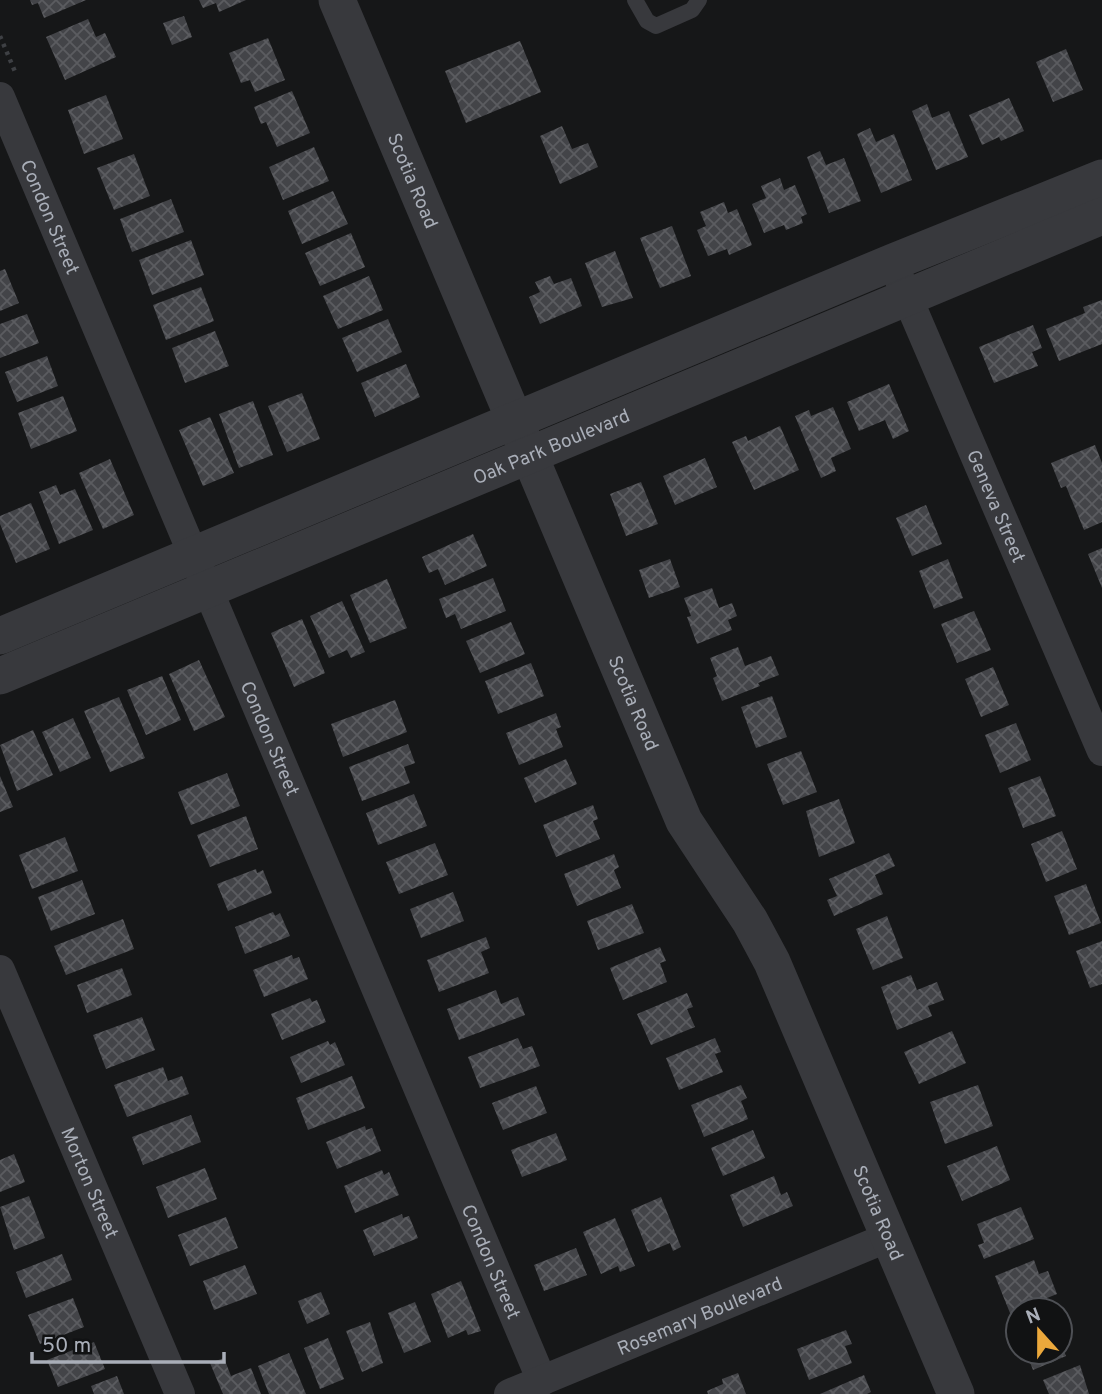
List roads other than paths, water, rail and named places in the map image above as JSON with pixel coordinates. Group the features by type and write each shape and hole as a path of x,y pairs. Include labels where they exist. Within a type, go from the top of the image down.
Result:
{"street":[{"name":"Scotia Road","path":"337,0 684,821 750,921 772,962 956,1394"},
{"name":"Condon Street","path":"0,97 542,1381"},
{"name":"Oak Park Boulevard","path":"0,636 893,262 1102,178"},
{"name":"Oak Park Boulevard","path":"0,676 1102,216"},
{"name":"Geneva Street","path":"893,262 1102,751"},
{"name":"Morton Street","path":"0,970 180,1394"},
{"name":"Rosemary Boulevard","path":"509,1394 889,1237"}],"lane":[{"path":"635,0 647,22 656,26 692,10 699,0"}]}
